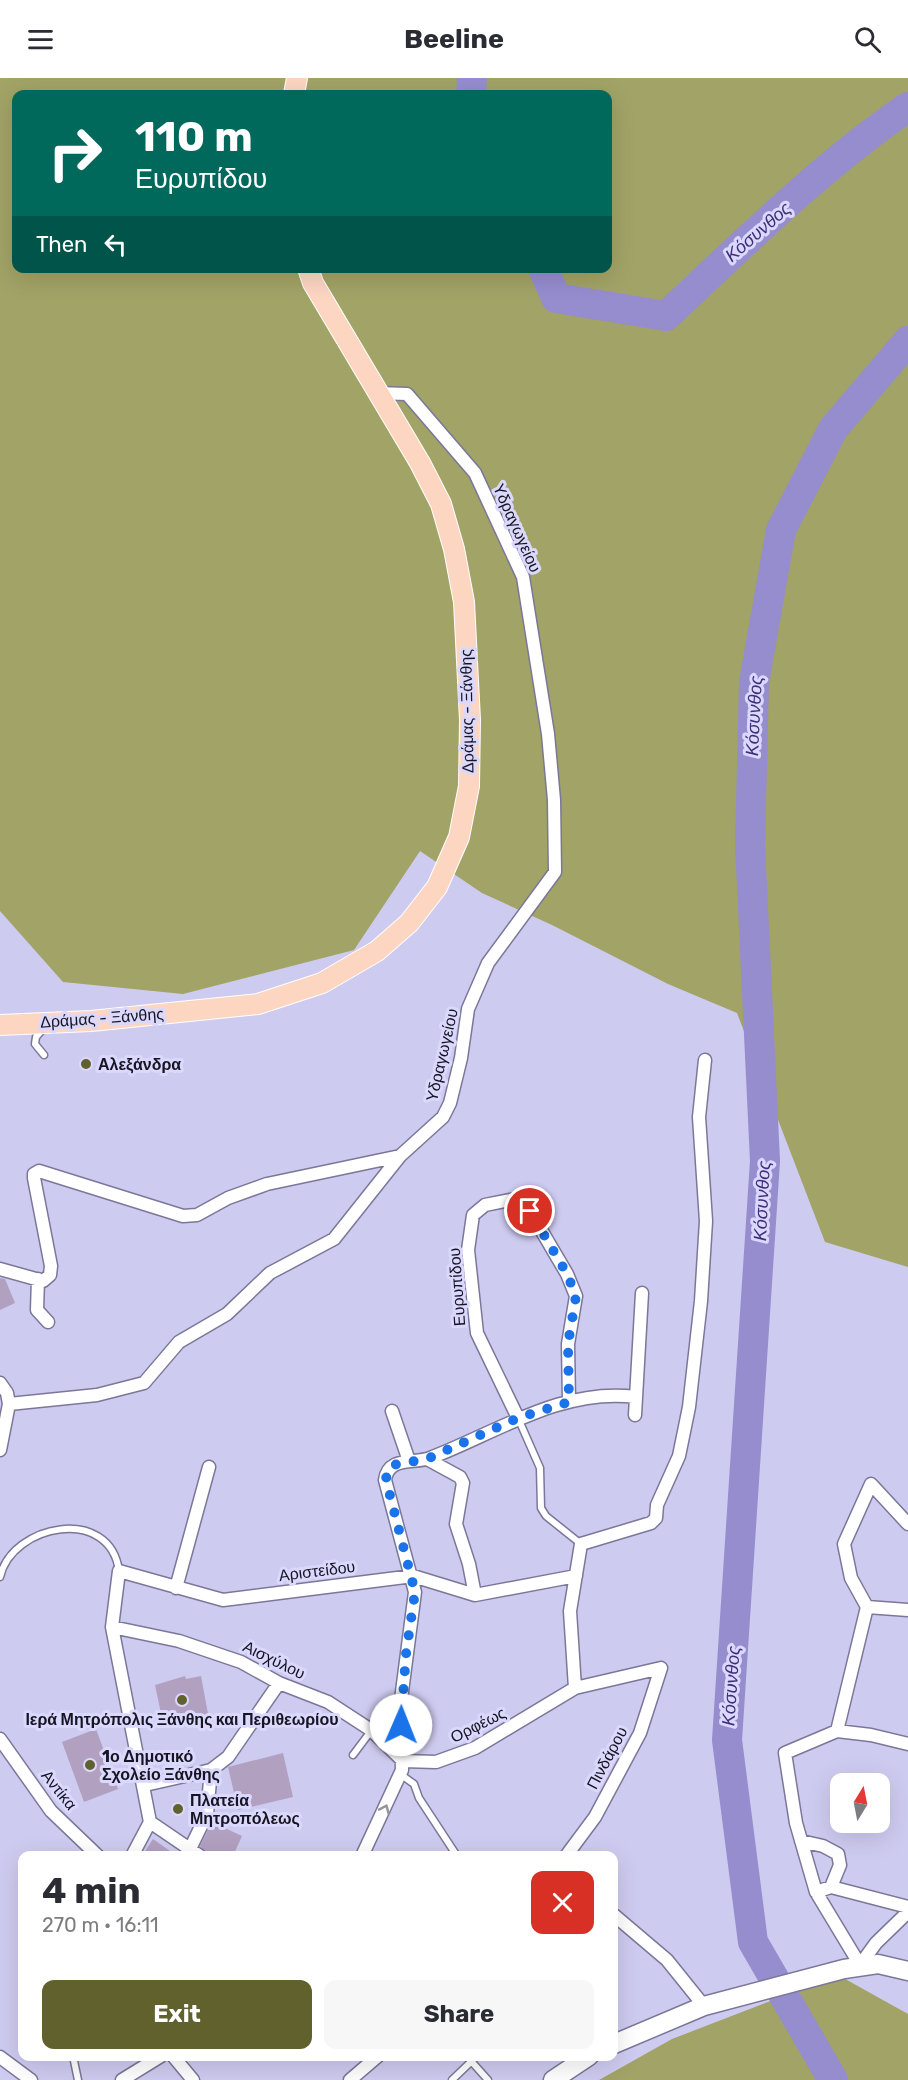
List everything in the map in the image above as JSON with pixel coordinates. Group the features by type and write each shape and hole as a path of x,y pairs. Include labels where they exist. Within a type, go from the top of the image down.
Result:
{"main road":[{"name":"Δράμας - Ξάνθης","path":"0,1025 91,1021 258,1004 322,984 377,951 409,923 437,887 459,837 469,786 470,720 464,602 454,549 441,504 420,463 313,283 310,273"},
{"path":"618,2042 712,2004 860,1965 891,1966 908,1971"},
{"path":"553,2080 582,2061"}],"street":[{"name":"Υδραγωγείου","path":"9,1404 97,1395 144,1383 179,1342 227,1314 270,1273 334,1239 400,1156 443,1117 450,1102 461,1058 468,1009 488,963 555,872 554,800 548,734 523,577 475,473 407,394 377,393"},
{"path":"575,1688 570,1611 581,1544 651,1523 656,1518 657,1505 679,1456 689,1407 702,1289 706,1221 699,1117 705,1060"},
{"path":"0,1269 43,1281 50,1275 51,1266 34,1178 34,1174 39,1170 183,1216 197,1215 228,1198 267,1184 400,1156"},
{"name":"Ευρυπίδου","path":"518,1418 477,1333 468,1250 473,1215 485,1205 515,1199 530,1211 567,1274 576,1296 568,1344 569,1402"},
{"path":"38,1279 37,1310 48,1322"},
{"path":"635,1415 642,1293"},
{"path":"0,1383 7,1393 9,1404 0,1450"},
{"path":"364,1851 400,1774 403,1761 400,1707 415,1592 413,1576 386,1480 390,1467 409,1461 427,1459 518,1418 569,1402 604,1397 636,1397"},
{"path":"392,1411 409,1461"},
{"path":"427,1459 460,1477 463,1483 456,1524 469,1564 475,1595"},
{"path":"176,1588 208,1467"},
{"path":"837,1731 867,1607 851,1578 844,1544 871,1484 908,1524"},
{"path":"118,1571 112,1627 145,1785 150,1822 135,1851"},
{"name":"Αριστείδου","path":"118,1571 223,1600 413,1576 475,1595 576,1576"},
{"path":"867,1607 908,1610"},
{"name":"Αισχύλου","path":"112,1627 179,1641 216,1652 241,1662 279,1683 328,1702 371,1730 403,1761"},
{"name":"Ορφέως","path":"403,1761 436,1762 475,1748 575,1688 661,1668"},
{"name":"Πινδάρου","path":"570,1851 595,1816 640,1733 661,1668"},
{"path":"145,1785 211,1770 228,1757 279,1683"},
{"path":"908,1744 871,1735 837,1731 784,1753 801,1841 816,1892 860,1965 876,1943 908,1912"},
{"name":"Αντίκα","path":"1,1742 51,1811 93,1851"},
{"path":"195,1851 207,1814 211,1770"},
{"path":"150,1822 191,1851"},
{"path":"801,1841 823,1846 838,1854 840,1864 831,1887"},
{"path":"816,1892 831,1887 908,1907"},
{"path":"618,1918 667,1960 712,2004"},
{"path":"0,2057 31,2080"},
{"path":"122,2080 152,2061"},
{"path":"177,2061 193,2080"},
{"path":"350,2080 372,2061"}],"lane":[{"path":"44,1023 43,1029 36,1036 35,1044 44,1054"},
{"path":"518,1418 540,1468 541,1508 546,1516 581,1544"},
{"path":"0,1577 3,1563 45,1531 74,1528 100,1536 117,1562 118,1571"},
{"path":"353,1755 371,1730"},
{"path":"400,1774 414,1784 419,1798 454,1851"},
{"path":"74,2061 78,2080"},
{"path":"452,2080 472,2061"},
{"path":"475,2061 488,2080"}],"green space":[{"path":"0,78 908,78 908,1267 825,1242 737,1013 668,984 552,925 482,893 420,851 354,950 183,994 63,982 0,911"},
{"path":"838,1975 908,2014 908,2080 599,2080 672,2039"}],"building":[{"path":"0,1278 5,1279 15,1303 0,1310"},
{"name":"Ιερά Μητρόπολις Ξάνθης και Περιθεωρίου","path":"185,1676 186,1679 201,1676 208,1714 163,1723 155,1685"},
{"name":"1ο Δημοτικό Σχολείο Ξάνθης","path":"96,1729 118,1789 84,1802 62,1742"},
{"path":"283,1753 293,1797 238,1810 228,1767"},
{"path":"212,1822 242,1836 235,1851 204,1851 200,1846"},
{"path":"153,1839 170,1851 145,1851"}],"waterway":[{"name":"Κόσυνθος","path":"471,90 472,78"},
{"name":"Κόσυνθος","path":"545,273 556,298 666,316 814,180 908,107"},
{"name":"Κόσυνθος","path":"833,2080 753,1942 727,1740 765,1161 750,845 754,682 781,530 833,429 908,341"}],"place":[{"name":"Αλεξάνδρα","path":"86,1064"},
{"name":"Ιερά Μητρόπολις Ξάνθης και Περιθεωρίου","path":"182,1700"},
{"name":"1ο Δημοτικό Σχολείο Ξάνθης","path":"90,1765"},
{"name":"Πλατεία Μητροπόλεως","path":"178,1809"}],"route":[{"path":"401,1725 400,1707 415,1592 413,1576 386,1480 387,1471 393,1465 427,1459 518,1418 569,1402 568,1344 576,1296 567,1274 530,1211"}]}
